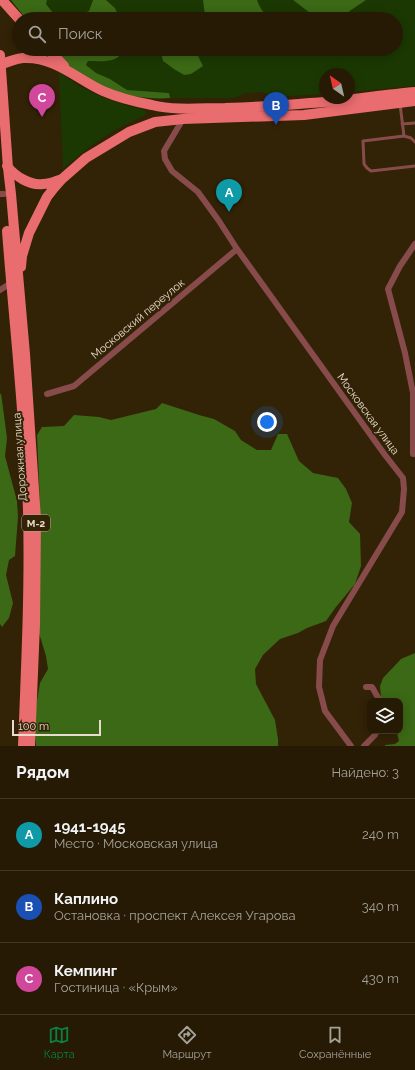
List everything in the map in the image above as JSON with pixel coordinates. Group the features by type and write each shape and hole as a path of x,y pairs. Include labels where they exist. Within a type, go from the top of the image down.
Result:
{"main road":[{"path":"2,0 13,12"},
{"path":"55,56 71,73"},
{"path":"0,62 9,62 23,58 44,60 56,64 104,91 128,100 182,114"},
{"name":"М-2","path":"0,62 8,168"},
{"path":"399,98 415,92"},
{"path":"20,301 22,256 29,232 47,197 62,179 86,158 129,132 182,114 240,107 399,98 415,101"},
{"name":"М-2","path":"0,139 2,194 11,283"},
{"path":"1,158 8,168 29,183 41,185 62,179"},
{"name":"Дорожная улица","path":"8,168 26,362 36,519 36,624 30,746"},
{"name":"Дорожная улица","path":"11,283 25,456 28,544 28,630 23,746"}],"street":[{"name":"Московская улица","path":"182,114 164,151 165,159 172,171 198,192 237,249 403,478 404,489 402,512 333,626 320,660 319,687 325,711 351,746"},
{"path":"413,454 412,393 405,353 388,289 400,266 415,244"},
{"name":"Московский переулок","path":"47,394 74,386 237,249"},
{"path":"0,290 11,283"},
{"path":"366,687 372,687 378,698"},
{"path":"364,746 375,734"}],"lane":[{"path":"399,98 404,136"},
{"path":"402,124 415,123"},
{"path":"415,142 411,138 404,136 363,141 364,164 371,171 415,166"}],"green space":[{"path":"11,0 47,0 46,4 52,12 20,12"},
{"path":"47,0 93,0 89,11 86,12 52,12 46,4"},
{"path":"93,0 106,0 115,8 117,12 86,12 89,11"},
{"path":"106,0 293,0 309,12 117,12 115,8"},
{"path":"203,0 257,0 263,12 205,12"},
{"path":"293,0 366,0 348,12 309,12"},
{"path":"366,0 415,0 415,86 355,91 355,68 319,68 319,94 272,97 263,92 246,93 233,98 170,98 169,93 127,90 110,79 95,73 86,65 88,61 100,61 114,56 403,56 403,12 348,12"},
{"path":"59,56 119,56 109,61 88,61 86,65 96,73 110,79 127,90 169,93 170,98 129,95 103,87 78,74 67,66"},
{"path":"162,56 198,56 203,66 191,74 184,75 163,61"},
{"path":"59,72 89,91 122,104 145,110 146,114 101,139 63,169"},
{"path":"1,393 7,438 5,456 17,501 18,517 15,556 9,560 6,575 13,603 9,618 2,627 0,624"},
{"path":"162,403 214,419 235,431 241,440 257,450 271,450 278,434 287,434 299,461 313,473 338,478 346,489 352,503 349,522 360,534 361,566 355,584 326,621 280,639 263,655 255,669 256,684 275,720 278,746 36,746 34,718 40,683 48,669 46,656 39,633 38,589 40,505 37,435 42,427 64,426 74,415 99,417 111,420 156,409"},
{"path":"415,653 415,746 385,746 395,744 399,741 397,734 403,734 403,698 381,698 380,686 383,678 401,659"}],"place":[{"name":"Кемпинг","path":"42,117"},
{"name":"Каплино","path":"276,125"},
{"name":"1941-1945","path":"229,212"}]}
